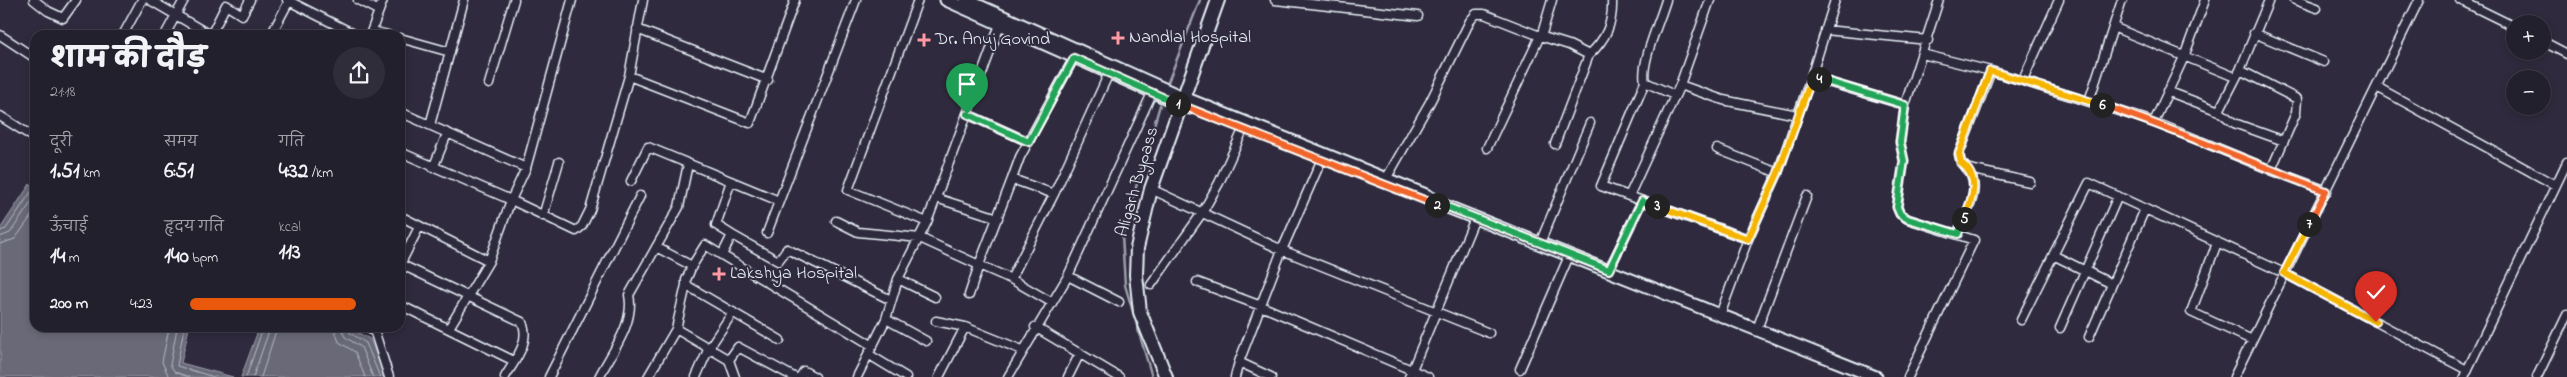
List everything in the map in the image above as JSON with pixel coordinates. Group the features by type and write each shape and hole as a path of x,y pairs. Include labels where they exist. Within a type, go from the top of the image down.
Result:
{"highway":[{"name":"Aligarh Bypass","path":"1166,377 1140,312 1136,274 1140,231 1151,189 1218,0"}],"main road":[{"path":"946,0 984,13 1243,130 1423,202 1445,206"},
{"path":"966,0 1000,25 1152,93 1181,101 1426,195 1445,206 1876,377"}],"street":[{"path":"34,0 48,11 63,18 76,0"},
{"path":"126,30 142,0"},
{"path":"150,0 202,30"},
{"path":"168,30 184,0"},
{"path":"214,30 226,5 242,15 250,0"},
{"path":"273,30 288,0 346,30"},
{"path":"358,0 379,11"},
{"path":"372,30 382,0"},
{"path":"430,125 464,0"},
{"path":"489,84 514,0"},
{"path":"449,328 489,261 511,200 526,168 572,0"},
{"path":"405,154 511,200 576,231 582,226 590,210 629,76 644,0"},
{"path":"629,76 750,123 768,80 795,0"},
{"path":"767,233 856,0"},
{"path":"918,0 848,190 927,222"},
{"path":"1275,0 1418,16"},
{"path":"1487,148 1540,36 1552,0"},
{"path":"1555,144 1589,55 1603,41 1612,12 1612,0"},
{"path":"1666,0 1645,61 1643,74 1645,82 1602,186 1748,239"},
{"path":"1629,196 1680,85 1710,0"},
{"path":"1720,315 1748,239 1778,173 1812,77 1835,0"},
{"path":"1908,377 1974,240 1908,219 1900,214 1897,207 1904,161 1900,142 1905,105 1928,40 1939,0"},
{"path":"2024,80 2059,0"},
{"path":"2089,101 2122,0"},
{"path":"2154,122 2184,56 2205,0"},
{"path":"2219,111 2238,73 2269,0"},
{"path":"2295,0 2317,8"},
{"path":"2234,377 2419,0"},
{"path":"2460,0 2477,3 2506,21"},
{"path":"1386,180 1430,102 1470,21 1476,14 1484,14 1569,45 1589,55"},
{"path":"857,377 886,319 898,279 927,222 1000,25"},
{"path":"2113,27 2184,56 2238,73 2297,99 2296,113 2270,170"},
{"path":"637,29 768,80"},
{"path":"1825,30 1928,40"},
{"path":"2254,33 2324,62"},
{"path":"0,35 30,55"},
{"path":"405,39 450,52"},
{"path":"2551,46 2567,54"},
{"path":"1922,54 2024,80 2154,122 2326,191"},
{"path":"969,296 1020,157 1074,58"},
{"path":"1958,234 1974,188 1974,178 1969,169 1961,163 1959,154 1990,71"},
{"path":"1011,279 1054,194 1109,73"},
{"path":"1812,77 1905,105"},
{"path":"1645,82 1674,95"},
{"path":"1680,85 1723,100 1797,115"},
{"path":"2377,87 2555,185"},
{"path":"2167,91 2219,111 2234,123 2284,141"},
{"path":"1008,377 1035,327 1068,276 1152,93"},
{"path":"405,114 526,168"},
{"path":"967,114 1029,142"},
{"path":"0,116 30,135"},
{"path":"1540,243 1590,124"},
{"path":"1151,285 1202,212 1219,182 1243,130"},
{"path":"433,168 447,134"},
{"path":"631,181 648,147 779,201"},
{"path":"1717,149 1778,173"},
{"path":"1235,377 1282,250 1321,161"},
{"path":"543,216 559,162"},
{"path":"2021,320 2089,182 2284,273 2466,373 2567,162"},
{"path":"599,377 628,322 631,306 629,295 679,207 688,164"},
{"path":"1969,169 2030,182"},
{"path":"1012,178 1054,194"},
{"path":"731,181 716,225 778,261 787,249 891,300"},
{"path":"1151,189 1282,250 1489,333"},
{"path":"549,377 640,196"},
{"path":"1757,329 1807,196"},
{"path":"2060,328 2118,196"},
{"path":"936,198 998,218"},
{"path":"1609,270 1642,201"},
{"path":"2089,337 2145,209"},
{"path":"1410,374 1475,218"},
{"path":"405,219 489,261"},
{"path":"836,221 858,232 920,238 1011,279 1051,302"},
{"path":"405,254 419,227"},
{"path":"722,255 732,235"},
{"path":"2217,243 2191,312 2252,340"},
{"path":"648,377 676,329 686,280 705,245 873,346"},
{"path":"656,247 692,266"},
{"path":"2053,255 2112,284"},
{"path":"1520,369 1569,256"},
{"path":"405,266 522,322 526,330 525,339 505,377"},
{"path":"1068,276 1119,302"},
{"path":"898,279 936,297"},
{"path":"1197,282 1261,306 1410,374 1428,377"},
{"path":"686,285 780,340"},
{"path":"405,307 514,361"},
{"path":"696,377 709,348 732,312"},
{"path":"2536,377 2567,316"},
{"path":"886,319 926,342"},
{"path":"936,321 965,327 1022,350"},
{"path":"939,377 965,327"},
{"path":"1035,327 1120,377"},
{"path":"676,329 729,360 735,377"},
{"path":"374,332 389,377"},
{"path":"729,360 738,347 794,377"},
{"path":"1068,377 1080,353"},
{"path":"868,354 907,377"},
{"path":"1239,362 1271,377"},
{"path":"800,377 804,371 815,377"}],"water":[{"path":"30,184 30,332 188,332 181,363 233,377 0,377 0,229"},
{"path":"258,332 357,332 370,339 385,377 241,377"}],"waterway":[{"path":"1168,82 1200,0"},
{"path":"1152,377 1125,285 1122,235 1160,105"}],"place":[{"name":"Nandlal Hospital","path":"1118,38"},
{"name":"Dr. Anuj Govind","path":"924,40"},
{"name":"Lakshya Hospital","path":"719,274"}],"route":[{"path":"967,114 1029,142 1074,58 1168,100 1423,202 1445,206 1609,270 1642,201 1748,239 1778,173 1812,77 1905,105 1900,142 1904,161 1897,207 1900,214 1908,219 1958,234 1974,188 1974,178 1969,169 1961,163 1959,154 1990,71 2024,80 2154,122 2326,191 2284,273 2376,322"}]}
